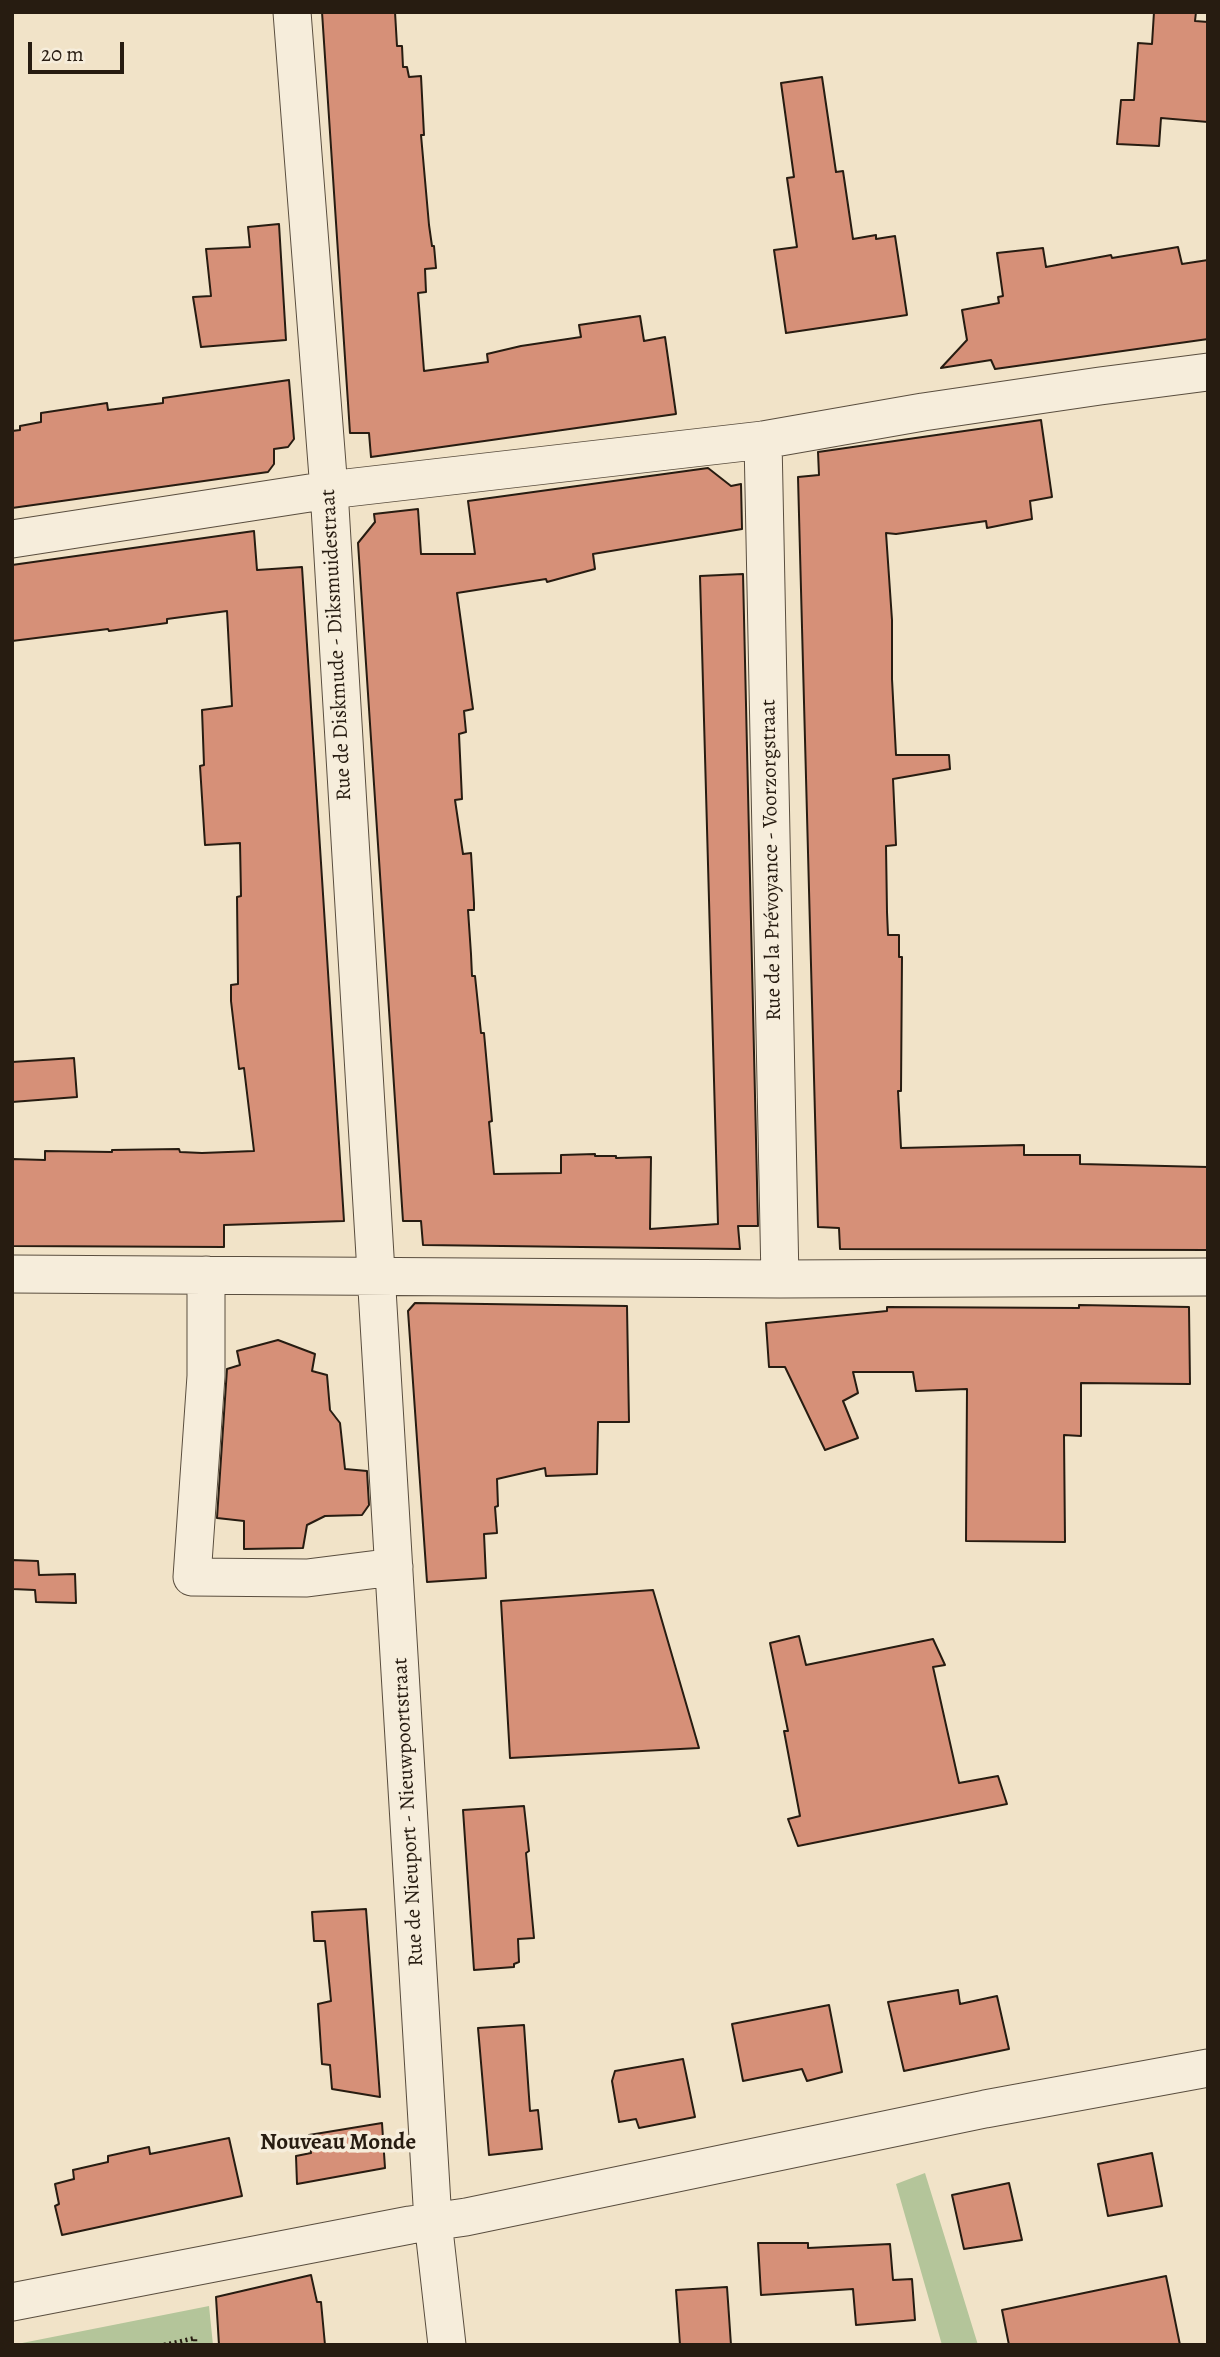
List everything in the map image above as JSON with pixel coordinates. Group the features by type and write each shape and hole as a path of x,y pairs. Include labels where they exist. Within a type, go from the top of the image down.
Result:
{"street":[{"name":"Rue de Diskmude - Diksmuidestraat","path":"292,12 328,490 374,1278"},
{"path":"12,539 328,490 762,440 937,410 1208,372"},
{"name":"Rue de la Prévoyance - Voorzorgstraat","path":"762,440 780,1279"},
{"path":"12,1274 374,1278 1208,1277"},
{"path":"205,1275 206,1376 192,1577 307,1578 394,1567"},
{"name":"Rue de Nieuport - Nieuwpoortstraat","path":"374,1278 433,2221 447,2345"},
{"path":"12,2302 433,2221 466,2217 985,2109 1208,2068"}],"path":[{"path":"164,2345 195,2338 195,2345"}],"green space":[{"path":"925,2173 978,2345 942,2345 896,2184"},
{"path":"209,2306 213,2345 12,2345"}],"building":[{"path":"322,12 395,12 397,46 402,46 403,67 407,67 409,77 421,76 424,135 421,135 429,225 436,268 425,269 426,292 418,293 424,371 488,362 487,354 581,337 579,325 640,316 644,341 665,337 676,414 371,457 369,433 350,433"},
{"path":"1154,12 1196,12 1195,21 1208,22 1208,122 1161,118 1159,146 1117,144 1121,100 1134,100 1138,43 1152,44"},
{"path":"822,77 836,172 843,171 853,239 876,235 876,239 895,236 907,315 786,333 774,250 797,247 787,178 794,177 781,83"},
{"path":"279,224 286,340 201,347 193,297 211,296 206,249 250,247 248,227"},
{"path":"1178,247 1182,264 1208,260 1208,339 995,369 991,360 941,368 967,340 962,310 999,303 998,297 1003,296 997,253 1043,248 1046,267 1111,255 1112,258"},
{"path":"289,380 294,439 288,447 274,449 274,464 268,472 12,508 12,431 20,430 20,426 41,422 41,413 107,403 108,410 163,403 163,398"},
{"path":"1041,420 1052,497 1030,501 1032,519 987,528 986,521 896,534 886,533 896,755 949,755 950,769 893,779 896,845 886,846 887,912 888,935 899,935 899,957 902,957 901,1091 898,1091 901,1148 1024,1145 1024,1155 1080,1155 1080,1164 1208,1167 1208,1250 840,1249 839,1228 818,1227 798,477 819,475 818,452"},
{"path":"708,468 731,486 741,484 742,529 593,554 595,569 547,582 546,579 457,593 473,709 464,711 466,732 459,734 462,799 455,800 463,854 471,853 474,910 468,910 472,976 475,976 481,1033 484,1033 494,1174 561,1173 561,1155 651,1157 650,1229 718,1224 700,576 743,574 758,1226 738,1226 740,1249 423,1245 421,1221 403,1221 358,543 375,522 374,514 418,509 421,554 475,554 468,501"},
{"path":"254,531 257,570 302,567 344,1221 224,1225 224,1247 12,1246 12,1159 45,1160 45,1151 254,1151 244,1068 239,1069 231,1001 231,985 238,984 237,897 241,896 240,843 205,845 200,766 204,765 202,710 232,706 227,611 167,619 167,623 12,641 12,565"},
{"path":"74,1058 77,1097 12,1102 12,1062"},
{"path":"415,1303 627,1306 629,1422 598,1422 597,1474 546,1476 545,1468 497,1479 497,1533 484,1534 486,1578 427,1582 408,1311"},
{"path":"1079,1305 1189,1307 1190,1384 1081,1383 1081,1436 1064,1435 1065,1542 966,1541 967,1389 916,1391 913,1372 853,1372 858,1393 843,1401 858,1438 825,1450 785,1367 769,1367 766,1323 887,1311 887,1307 1079,1308"},
{"path":"278,1340 315,1354 312,1371 327,1375 330,1410 340,1423 345,1469 367,1471 369,1505 362,1515 325,1516 307,1525 303,1548 244,1549 244,1521 217,1518 227,1369 240,1365 237,1351"},
{"path":"12,1560 38,1561 39,1575 75,1574 76,1603 36,1602 35,1590 12,1589"},
{"path":"653,1590 699,1748 510,1758 501,1601"},
{"path":"799,1636 806,1665 933,1639 945,1665 933,1667 959,1783 998,1776 1007,1804 798,1846 788,1819 800,1816 784,1731 788,1731 770,1643"},
{"path":"524,1806 534,1938 518,1939 519,1962 514,1964 514,1967 474,1970 463,1810"},
{"path":"366,1909 380,2097 332,2089 330,2065 322,2064 318,2004 331,2001 325,1941 314,1941 312,1912"},
{"path":"958,1990 960,2004 997,1996 1009,2049 904,2071 888,2002"},
{"path":"829,2005 842,2072 807,2081 802,2069 743,2081 732,2024"},
{"path":"524,2025 530,2111 538,2110 542,2149 489,2155 478,2028"},
{"path":"683,2059 695,2117 639,2128 636,2119 619,2122 612,2081 615,2071"},
{"path":"382,2123 385,2168 297,2184 296,2156 311,2153 309,2135"},
{"path":"229,2138 242,2196 62,2235 55,2206 59,2204 55,2184 74,2179 73,2170 108,2162 108,2156 149,2147 150,2154"},
{"path":"1152,2153 1162,2206 1108,2216 1098,2164"},
{"path":"1009,2183 1022,2240 964,2249 952,2195"},
{"path":"758,2243 808,2243 808,2248 890,2244 893,2280 912,2279 915,2320 856,2325 853,2289 761,2295"},
{"path":"311,2275 317,2302 321,2302 325,2345 219,2345 216,2297"},
{"path":"1166,2276 1180,2345 1009,2345 1002,2310"},
{"path":"727,2287 731,2345 680,2345 676,2290"}],"district":[{"name":"Nouveau Monde","path":"338,2143"}]}
